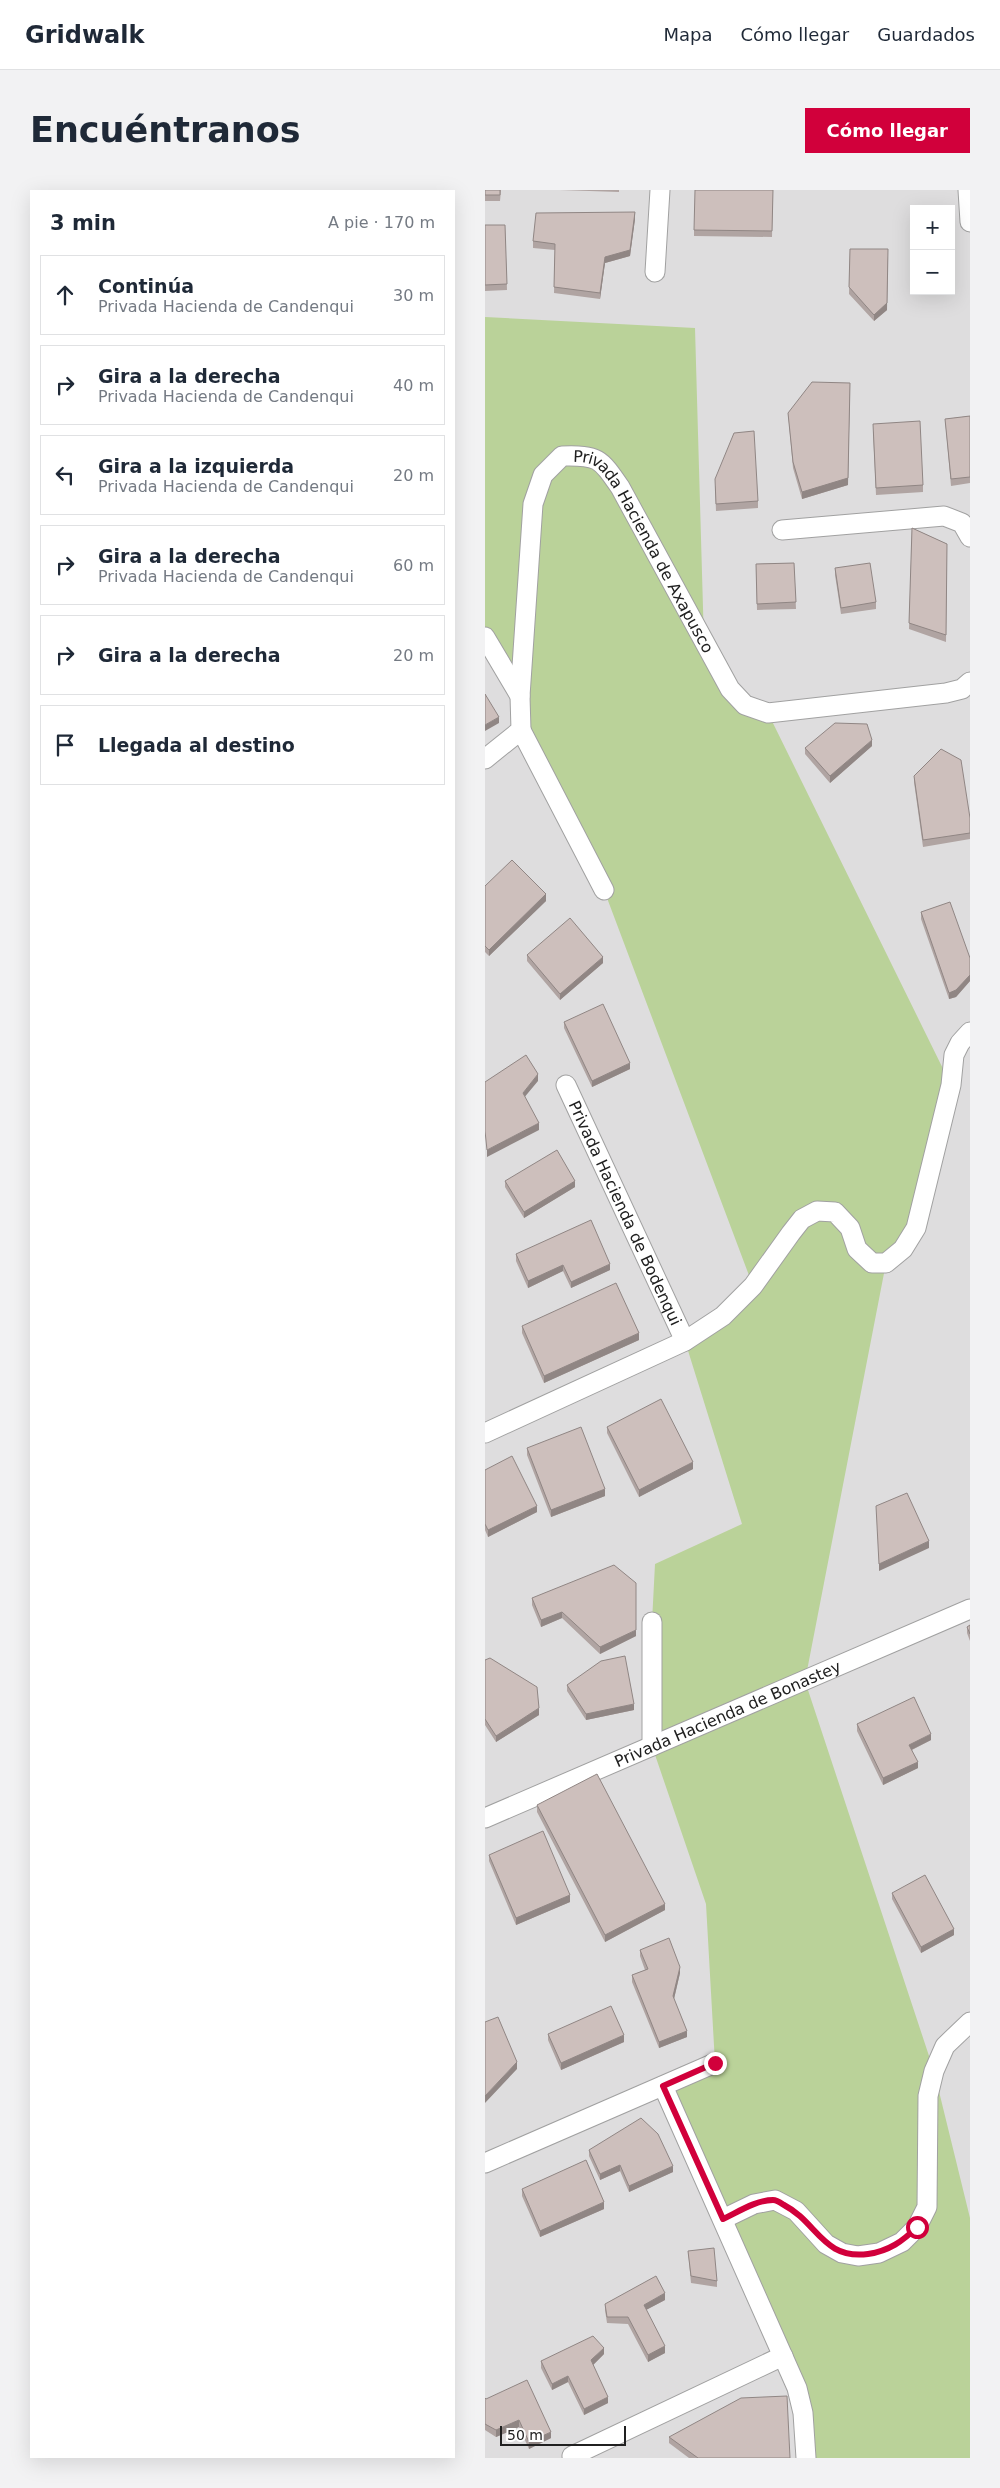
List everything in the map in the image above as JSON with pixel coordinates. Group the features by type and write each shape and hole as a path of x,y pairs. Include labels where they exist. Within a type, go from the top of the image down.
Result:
{"street":[{"path":"655,272 660,190"},
{"path":"968,190 970,222"},
{"name":"Privada Hacienda de Axapusco","path":"605,890 521,730 520,696 533,504 543,475 562,456 589,455 607,468 620,487 703,643 730,689 745,705 768,713 947,693 962,689 970,682"},
{"path":"782,530 944,516 963,523 970,537"},
{"path":"485,638 520,696"},
{"path":"485,760 521,730"},
{"name":"Privada Hacienda de Bodenqui","path":"485,1433 685,1341 723,1316 753,1286 802,1220 817,1211 835,1212 850,1228 857,1249 872,1263 887,1263 903,1249 916,1228 951,1085 954,1055 960,1043 970,1032"},
{"name":"Privada Hacienda de Bodenqui","path":"566,1085 685,1341"},
{"name":"Privada Hacienda de Bonastey","path":"485,1818 970,1609"},
{"name":"Privada Hacienda de Bonastey","path":"651,1746 652,1622"},
{"path":"723,2219 754,2204 775,2200 795,2211 826,2244 841,2253 858,2256 879,2253 902,2242 917,2227 927,2207 928,2096 934,2071 945,2046 970,2022"},
{"path":"485,2163 715,2063"},
{"path":"663,2086 797,2388 803,2413 806,2458"},
{"path":"572,2456 783,2356"}],"shaded area":[{"path":"485,190 970,190 970,2458 485,2458"}],"green space":[{"path":"485,317 695,328 704,643 730,689 768,713 951,1085 916,1228 886,1263 805,1681 934,2071 970,2218 970,2458 806,2458 803,2413 663,2086 715,2063 706,1904 652,1746 652,1622 655,1564 742,1524 685,1341 753,1286 604,890 521,730 520,696 485,638"}],"building":[{"path":"485,190 500,190 500,195 485,195"},
{"path":"695,190 773,190 772,231 694,230"},
{"path":"635,212 630,250 605,257 600,293 554,287 555,244 533,241 536,213"},
{"path":"485,225 505,225 507,284 485,285"},
{"path":"850,249 888,249 887,303 874,315 849,287"},
{"path":"812,382 850,383 848,478 802,492 793,462 788,413"},
{"path":"970,416 970,477 951,479 945,419"},
{"path":"920,421 923,485 876,488 873,424"},
{"path":"754,431 758,501 716,504 715,479 734,433"},
{"path":"912,528 947,544 946,635 909,623"},
{"path":"794,563 796,602 757,604 756,564"},
{"path":"870,563 876,602 841,608 835,568"},
{"path":"485,694 499,717 485,725"},
{"path":"835,723 867,724 872,740 830,776 805,748"},
{"path":"941,749 961,760 970,818 970,833 923,840 914,776"},
{"path":"512,860 546,894 489,950 485,946 485,886"},
{"path":"950,902 970,958 970,975 956,990 949,993 921,912"},
{"path":"570,918 603,957 560,994 527,955"},
{"path":"603,1004 630,1063 592,1081 564,1022"},
{"path":"526,1055 538,1074 523,1093 539,1123 487,1150 485,1082"},
{"path":"557,1150 575,1181 524,1212 505,1181"},
{"path":"591,1220 610,1264 571,1282 563,1265 528,1281 516,1254"},
{"path":"616,1283 639,1333 544,1376 522,1326"},
{"path":"661,1399 693,1462 639,1490 607,1427"},
{"path":"581,1427 605,1489 551,1510 527,1448"},
{"path":"512,1456 537,1506 488,1530 485,1524 485,1470"},
{"path":"907,1493 929,1541 879,1564 876,1506"},
{"path":"614,1565 636,1583 636,1630 600,1647 562,1612 541,1620 532,1598"},
{"path":"625,1656 634,1704 586,1714 567,1685 601,1661"},
{"path":"490,1658 537,1687 539,1708 496,1736 485,1719 485,1660"},
{"path":"914,1697 931,1734 909,1745 918,1762 883,1778 857,1724"},
{"path":"597,1774 665,1904 605,1935 537,1805"},
{"path":"543,1831 570,1895 516,1918 489,1855"},
{"path":"925,1875 954,1929 921,1947 892,1893"},
{"path":"669,1938 680,1967 673,1996 687,2031 659,2042 632,1975 648,1969 640,1950"},
{"path":"611,2006 624,2035 561,2063 548,2034"},
{"path":"498,2017 517,2062 485,2096 485,2022"},
{"path":"641,2118 658,2134 673,2166 629,2186 620,2165 600,2174 589,2150"},
{"path":"586,2160 604,2202 540,2231 522,2189"},
{"path":"714,2248 717,2281 691,2276 688,2251"},
{"path":"656,2276 665,2293 644,2305 665,2346 648,2355 628,2317 607,2317 605,2304"},
{"path":"593,2336 604,2348 591,2360 608,2397 584,2409 568,2376 552,2384 541,2361"},
{"path":"527,2380 551,2432 529,2442 519,2420 496,2430 485,2424 485,2398"},
{"path":"787,2396 790,2458 698,2458 669,2437 741,2398"}],"route":[{"path":"715,2063 663,2086 723,2219 754,2204 775,2200 795,2211 826,2244 841,2253 858,2256 879,2253 902,2242 917,2227"}]}
